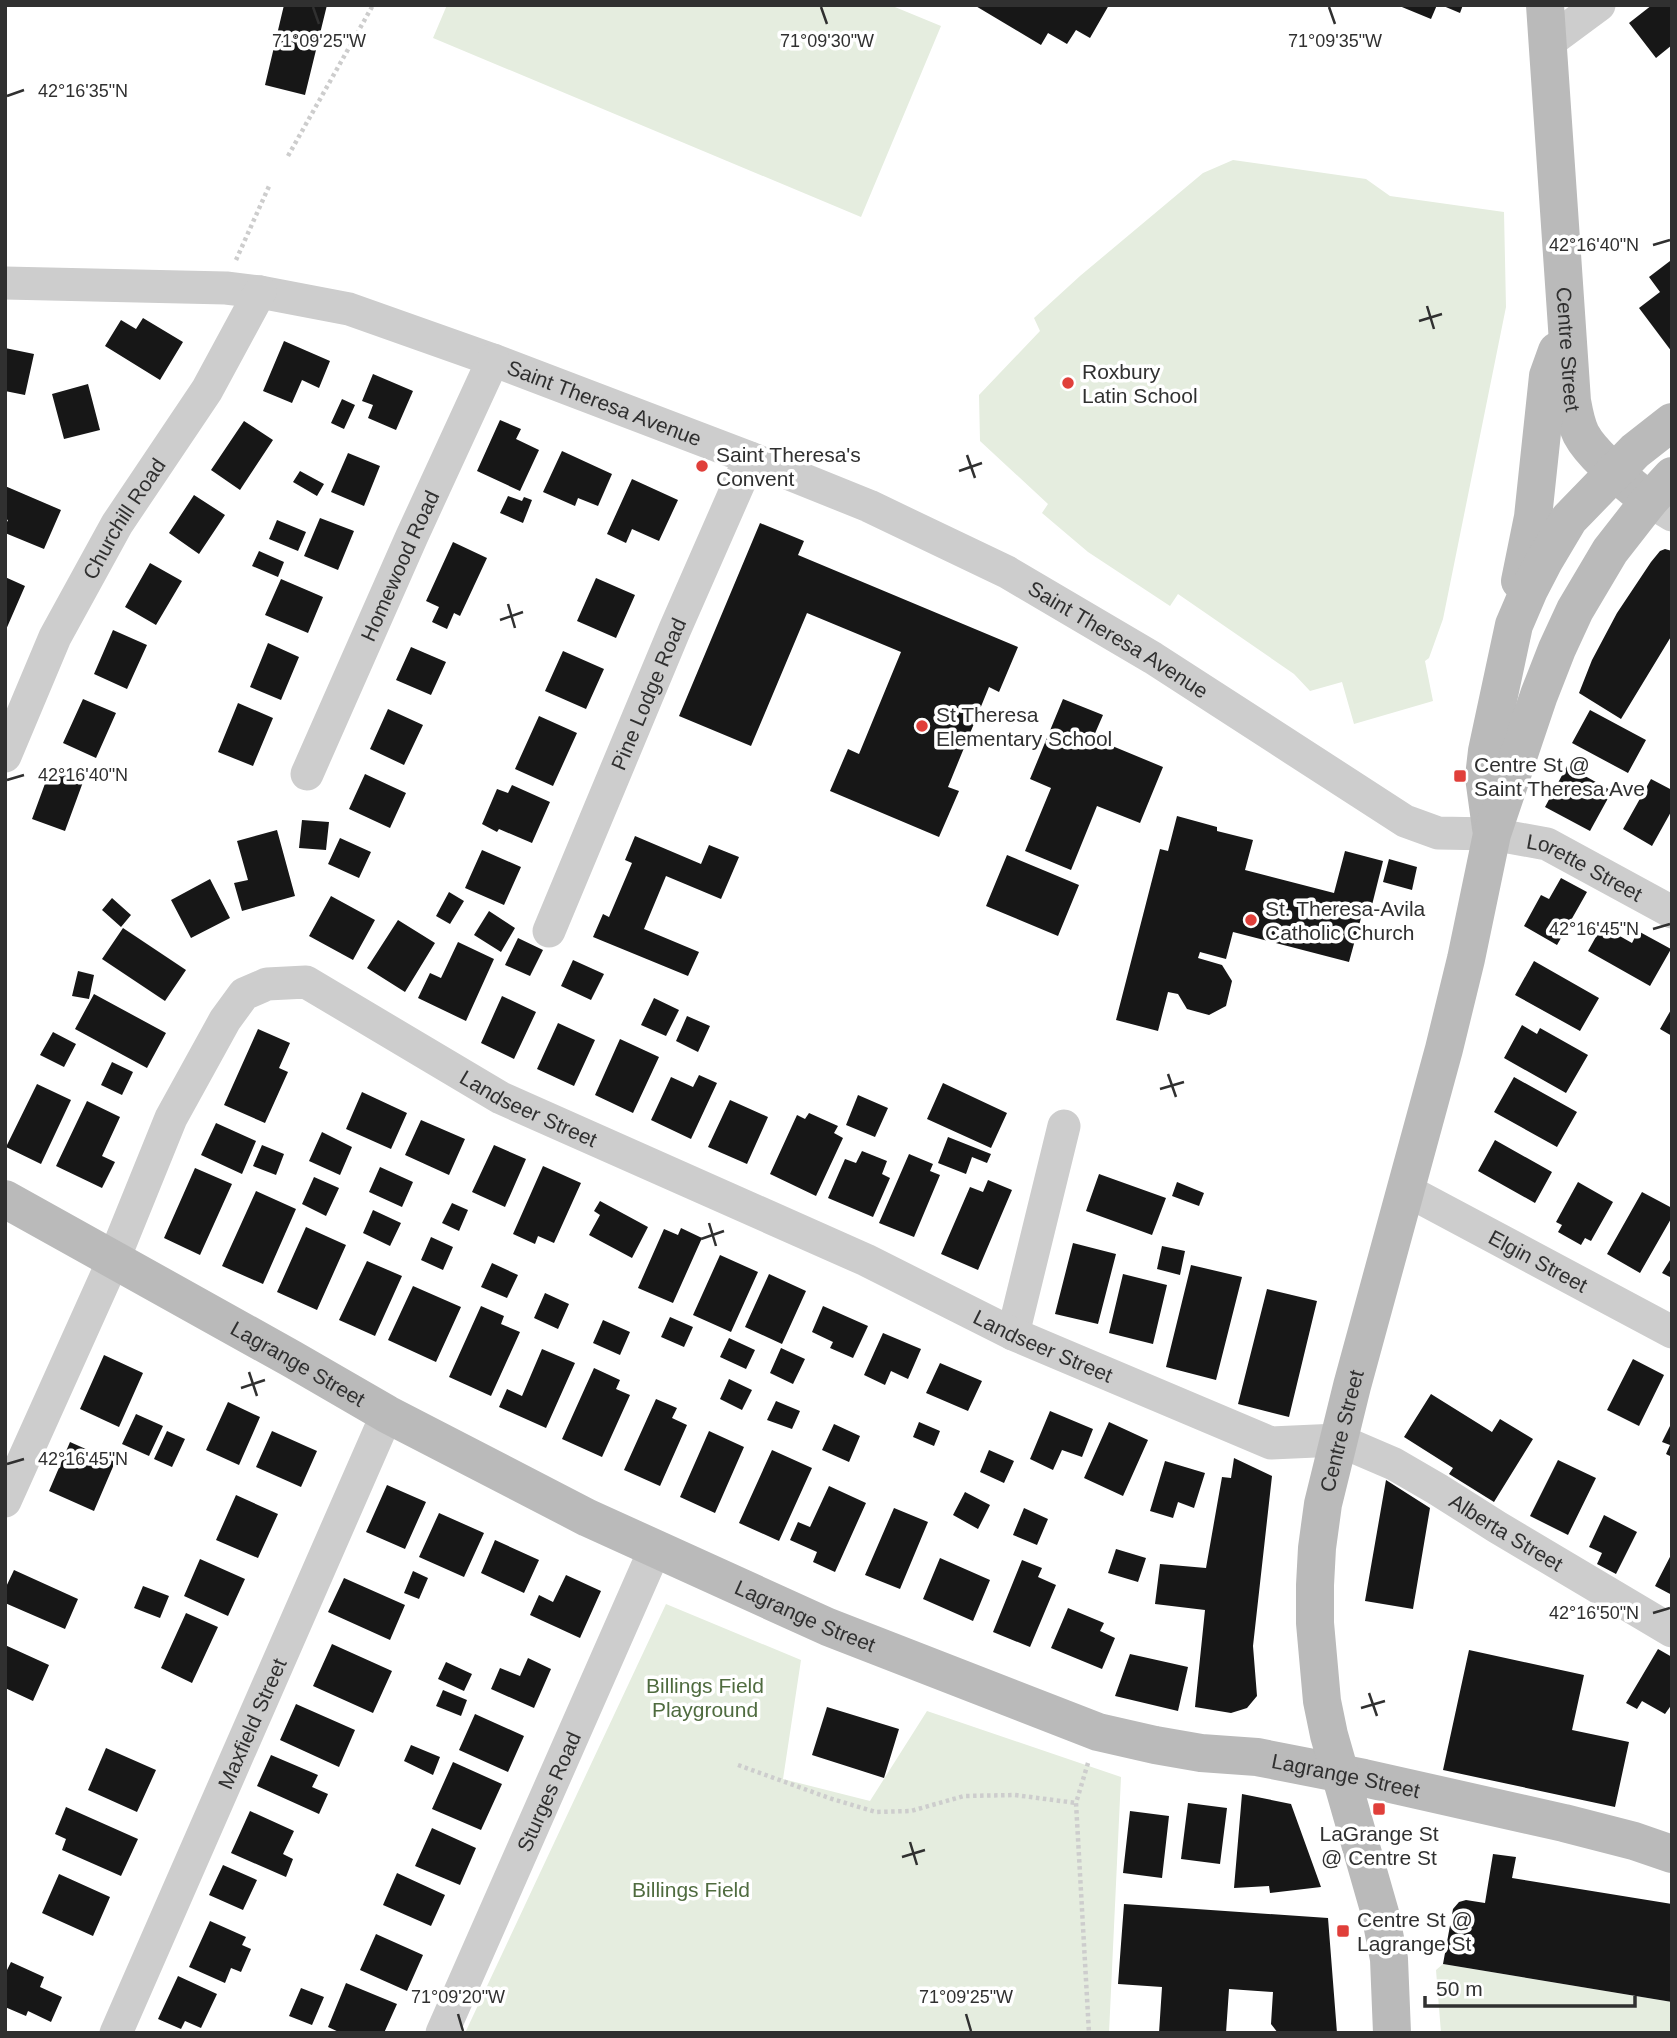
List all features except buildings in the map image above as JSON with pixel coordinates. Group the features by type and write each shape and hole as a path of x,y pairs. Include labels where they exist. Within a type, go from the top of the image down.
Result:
{"main road":[{"name":"Centre Street","path":"1392,2033 1390,1959 1322,1701 1315,1623 1315,1586 1323,1504 1463,970 1492,834 1539,695 1575,610 1610,551 1664,497 1614,471 1581,434 1575,419 1569,383 1547,24"},
{"path":"1514,625 1518,586 1535,505 1548,376 1566,326"},
{"path":"1614,471 1645,442 1672,422"},
{"name":"Centre Street","path":"1492,834 1484,777 1496,703 1514,625 1544,561 1569,519 1614,471"},
{"name":"Lagrange Street","path":"5,1199 387,1414 588,1518 828,1627 1098,1732 1201,1753 1257,1757 1340,1774 1564,1823 1672,1854"}],"street":[{"path":"1547,24 1600,5"},
{"name":"Saint Theresa Avenue","path":"5,283 226,288 260,292 349,309 493,359 869,506 1007,572 1153,658 1405,821 1438,833 1492,834"},
{"name":"Churchill Road","path":"5,756 55,638 117,524 207,390 260,292"},
{"name":"Homewood Road","path":"307,774 493,359"},
{"name":"Pine Lodge Road","path":"550,931 675,629 750,458"},
{"name":"Lorette Street","path":"1492,834 1547,844 1672,912"},
{"name":"Landseer Street","path":"5,1501 113,1261 171,1118 225,1020 244,994 267,984 306,982 501,1098 866,1260 1013,1334 1271,1443 1338,1440"},
{"path":"1013,1334 1064,1126"},
{"name":"Elgin Street","path":"1406,1190 1672,1332"},
{"name":"Maxfield Street","path":"117,2033 387,1414"},
{"name":"Alberta Street","path":"1338,1440 1394,1464 1672,1631"},
{"name":"Sturges Road","path":"442,2033 654,1549"}],"path":[{"path":"288,156 373,5"},
{"path":"235,262 270,184"},
{"path":"1089,1759 1076,1803 1089,2033"},
{"path":"738,1765 832,1800 876,1812 911,1811 964,1796 1015,1795 1076,1803"}],"green space":[{"path":"447,5 890,5 941,26 861,217 433,38"},
{"path":"1233,160 1366,179 1390,196 1504,212 1506,307 1443,619 1429,658 1425,661 1433,701 1354,724 1342,682 1310,691 1294,674 1178,594 1170,606 1088,552 1042,513 1048,504 980,441 979,395 1040,331 1034,318 1203,173"},
{"name":"Billings Field","path":"666,1604 801,1660 783,1779 870,1801 927,1711 1121,1777 1109,2033 465,2033"},
{"path":"1443,1964 1672,2002 1672,2033 1441,2033 1436,1970"}],"place":[{"name":"Roxbury Latin School","path":"1068,383"},
{"name":"Saint Theresa's Convent","path":"702,466"},
{"name":"St Theresa Elementary School","path":"922,726"},
{"name":"Centre St @ Saint Theresa Ave","path":"1460,776"},
{"name":"St. Theresa-Avila Catholic Church","path":"1251,920"},
{"name":"LaGrange St @ Centre St","path":"1379,1809"},
{"name":"Centre St @ Lagrange St","path":"1343,1931"}],"park label":[{"name":"Billings Field Playground","path":"705,1697"}]}
